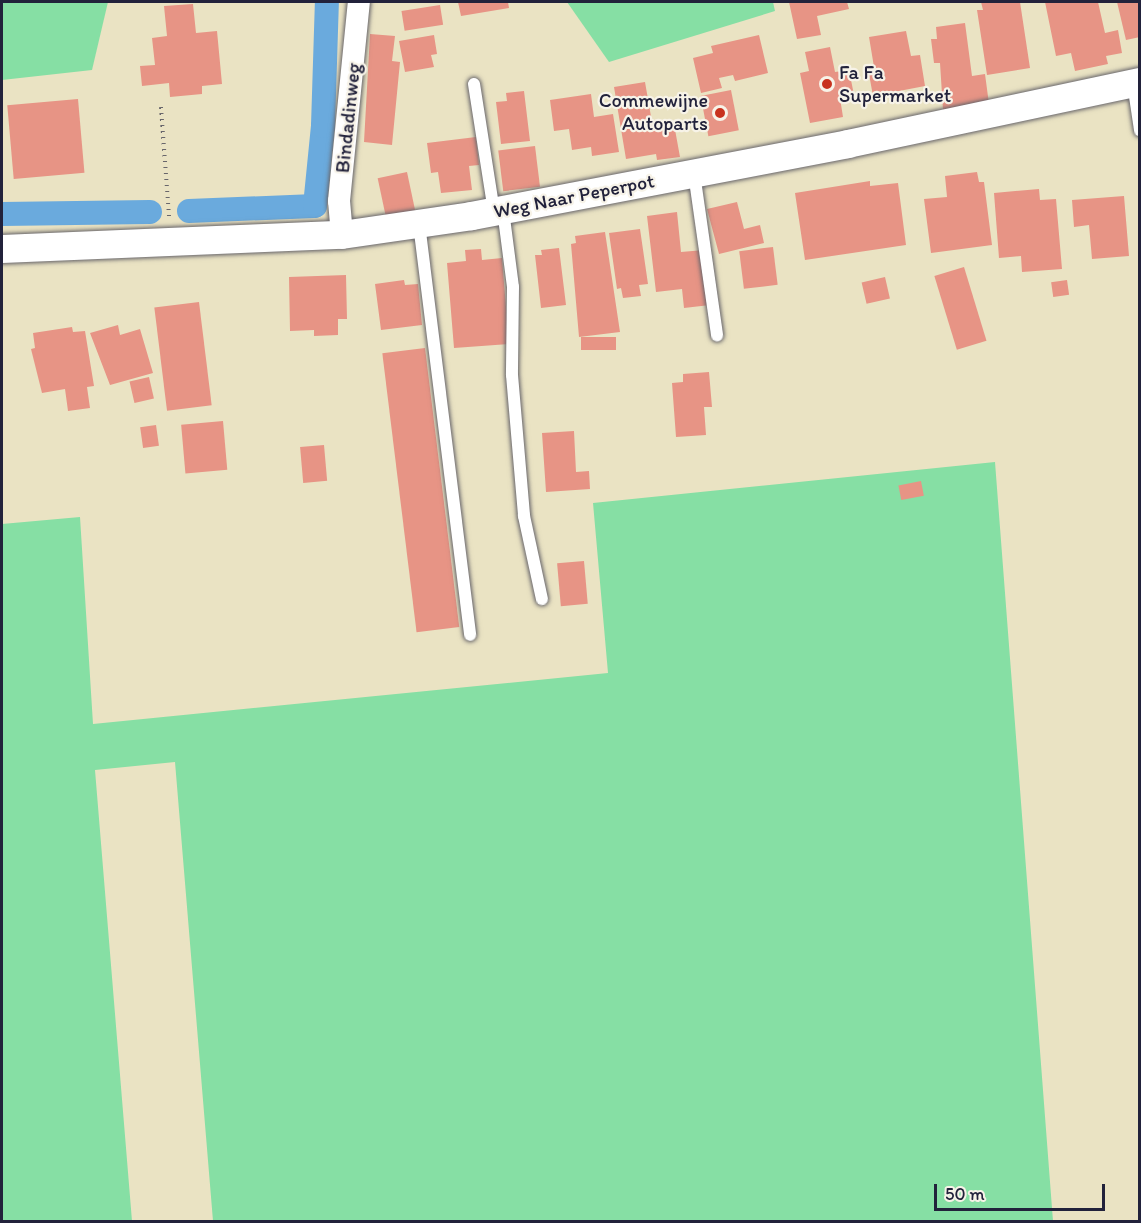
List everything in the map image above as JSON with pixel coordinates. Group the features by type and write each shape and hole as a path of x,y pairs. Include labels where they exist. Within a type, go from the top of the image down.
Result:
{"street":[{"name":"Bindadinweg","path":"342,235 339,201 359,2"},
{"name":"Weg Naar Peperpot","path":"2,249 342,235 418,224 499,211 694,173 1136,83"}],"lane":[{"path":"1136,83 1140,130"},
{"path":"474,84 513,287 513,375 524,516 542,599"},
{"path":"694,173 717,335"},
{"path":"418,224 470,635"}],"path":[{"path":"161,107 172,242"}],"green space":[{"path":"2,2 108,2 92,70 2,80"},
{"path":"567,2 773,2 775,11 609,62"},
{"path":"995,462 1053,1221 213,1221 175,762 95,770 132,1221 2,1222 2,524 80,517 93,724 608,673 593,503"}],"building":[{"path":"458,2 508,2 509,8 461,16"},
{"path":"789,2 847,2 849,9 817,16 821,35 797,39"},
{"path":"981,2 1020,2 1030,68 987,75 977,10 983,10"},
{"path":"1045,2 1098,2 1105,33 1118,30 1122,53 1106,56 1108,64 1075,71 1071,53 1056,56"},
{"path":"1117,2 1140,2 1140,37 1126,40"},
{"path":"193,4 196,33 217,31 222,84 202,86 202,94 170,97 169,83 142,86 140,66 155,65 152,38 167,36 164,6"},
{"path":"440,5 443,25 405,31 401,11"},
{"path":"965,23 972,76 985,74 989,104 943,110 940,63 934,63 931,39 937,39 936,27"},
{"path":"906,31 911,56 920,55 925,86 873,96 869,74 875,73 869,37"},
{"path":"370,34 395,36 392,61 400,62 392,145 364,142"},
{"path":"434,35 437,54 431,55 434,67 405,72 399,41"},
{"path":"759,35 768,73 735,81 733,75 719,78 722,88 701,93 693,58 713,53 711,46"},
{"name":"Fa Fa Supermarket","path":"830,47 835,72 849,70 854,95 840,98 843,117 810,123 800,73 809,71 805,52"},
{"path":"645,82 653,128 674,124 680,157 657,160 656,154 626,159 614,87"},
{"name":"Commewijne Autoparts","path":"731,90 739,130 708,136 701,96"},
{"path":"524,91 530,141 501,144 496,102 507,101 506,93"},
{"path":"591,94 594,117 613,114 619,152 592,156 591,147 572,150 569,129 554,131 550,100"},
{"path":"78,99 84,173 14,179 7,105"},
{"path":"476,137 479,165 469,166 472,190 441,193 438,172 431,173 427,143"},
{"path":"535,146 540,187 503,191 498,151"},
{"path":"407,172 415,211 386,217 378,178"},
{"path":"977,172 979,182 984,182 992,245 931,253 924,199 947,197 945,176"},
{"path":"870,181 870,186 898,183 906,245 805,260 795,193"},
{"path":"1039,189 1040,200 1056,199 1062,269 1022,272 1021,256 999,258 994,193"},
{"path":"1124,196 1129,256 1092,259 1089,225 1074,227 1072,200"},
{"path":"737,202 744,229 760,225 764,243 719,254 707,209"},
{"path":"677,212 681,252 704,250 710,305 684,308 682,289 656,292 647,216"},
{"path":"640,229 648,284 639,285 641,296 623,298 621,288 617,289 609,233"},
{"path":"605,232 620,332 579,337 571,244 576,243 575,236"},
{"path":"773,247 778,285 744,289 739,251"},
{"path":"559,248 566,305 541,308 535,255 542,255 541,250"},
{"path":"481,249 482,260 502,258 509,344 454,348 447,263 466,261 465,250"},
{"path":"964,267 987,341 957,350 934,276"},
{"path":"346,275 347,319 338,319 338,335 314,336 314,330 290,331 289,277"},
{"path":"885,277 890,298 867,304 862,282"},
{"path":"404,280 405,285 418,284 422,325 381,330 375,284"},
{"path":"1067,280 1069,295 1053,297 1051,282"},
{"path":"199,302 212,405 167,411 154,307"},
{"path":"118,325 120,335 140,329 153,373 110,385 90,333"},
{"path":"72,327 73,332 85,331 94,386 87,387 90,408 68,411 65,389 42,393 31,349 35,348 33,333"},
{"path":"581,337 616,337 616,350 581,350"},
{"path":"425,348 459,627 417,632 382,353"},
{"path":"709,372 712,407 704,407 706,435 676,437 672,383 683,382 683,374"},
{"path":"149,377 154,398 134,403 130,381"},
{"path":"223,421 227,470 185,473 181,425"},
{"path":"156,425 159,446 143,448 140,427"},
{"path":"574,431 576,472 589,471 590,489 546,492 542,433"},
{"path":"324,445 327,481 303,483 300,447"},
{"path":"921,481 924,496 901,500 898,485"},
{"path":"584,561 588,604 561,606 557,563"}],"waterway":[{"path":"189,211 315,206 323,126 327,2"},
{"path":"2,214 150,212"}],"place":[{"name":"Fa Fa Supermarket","path":"827,84"},
{"name":"Commewijne Autoparts","path":"720,113"}]}
